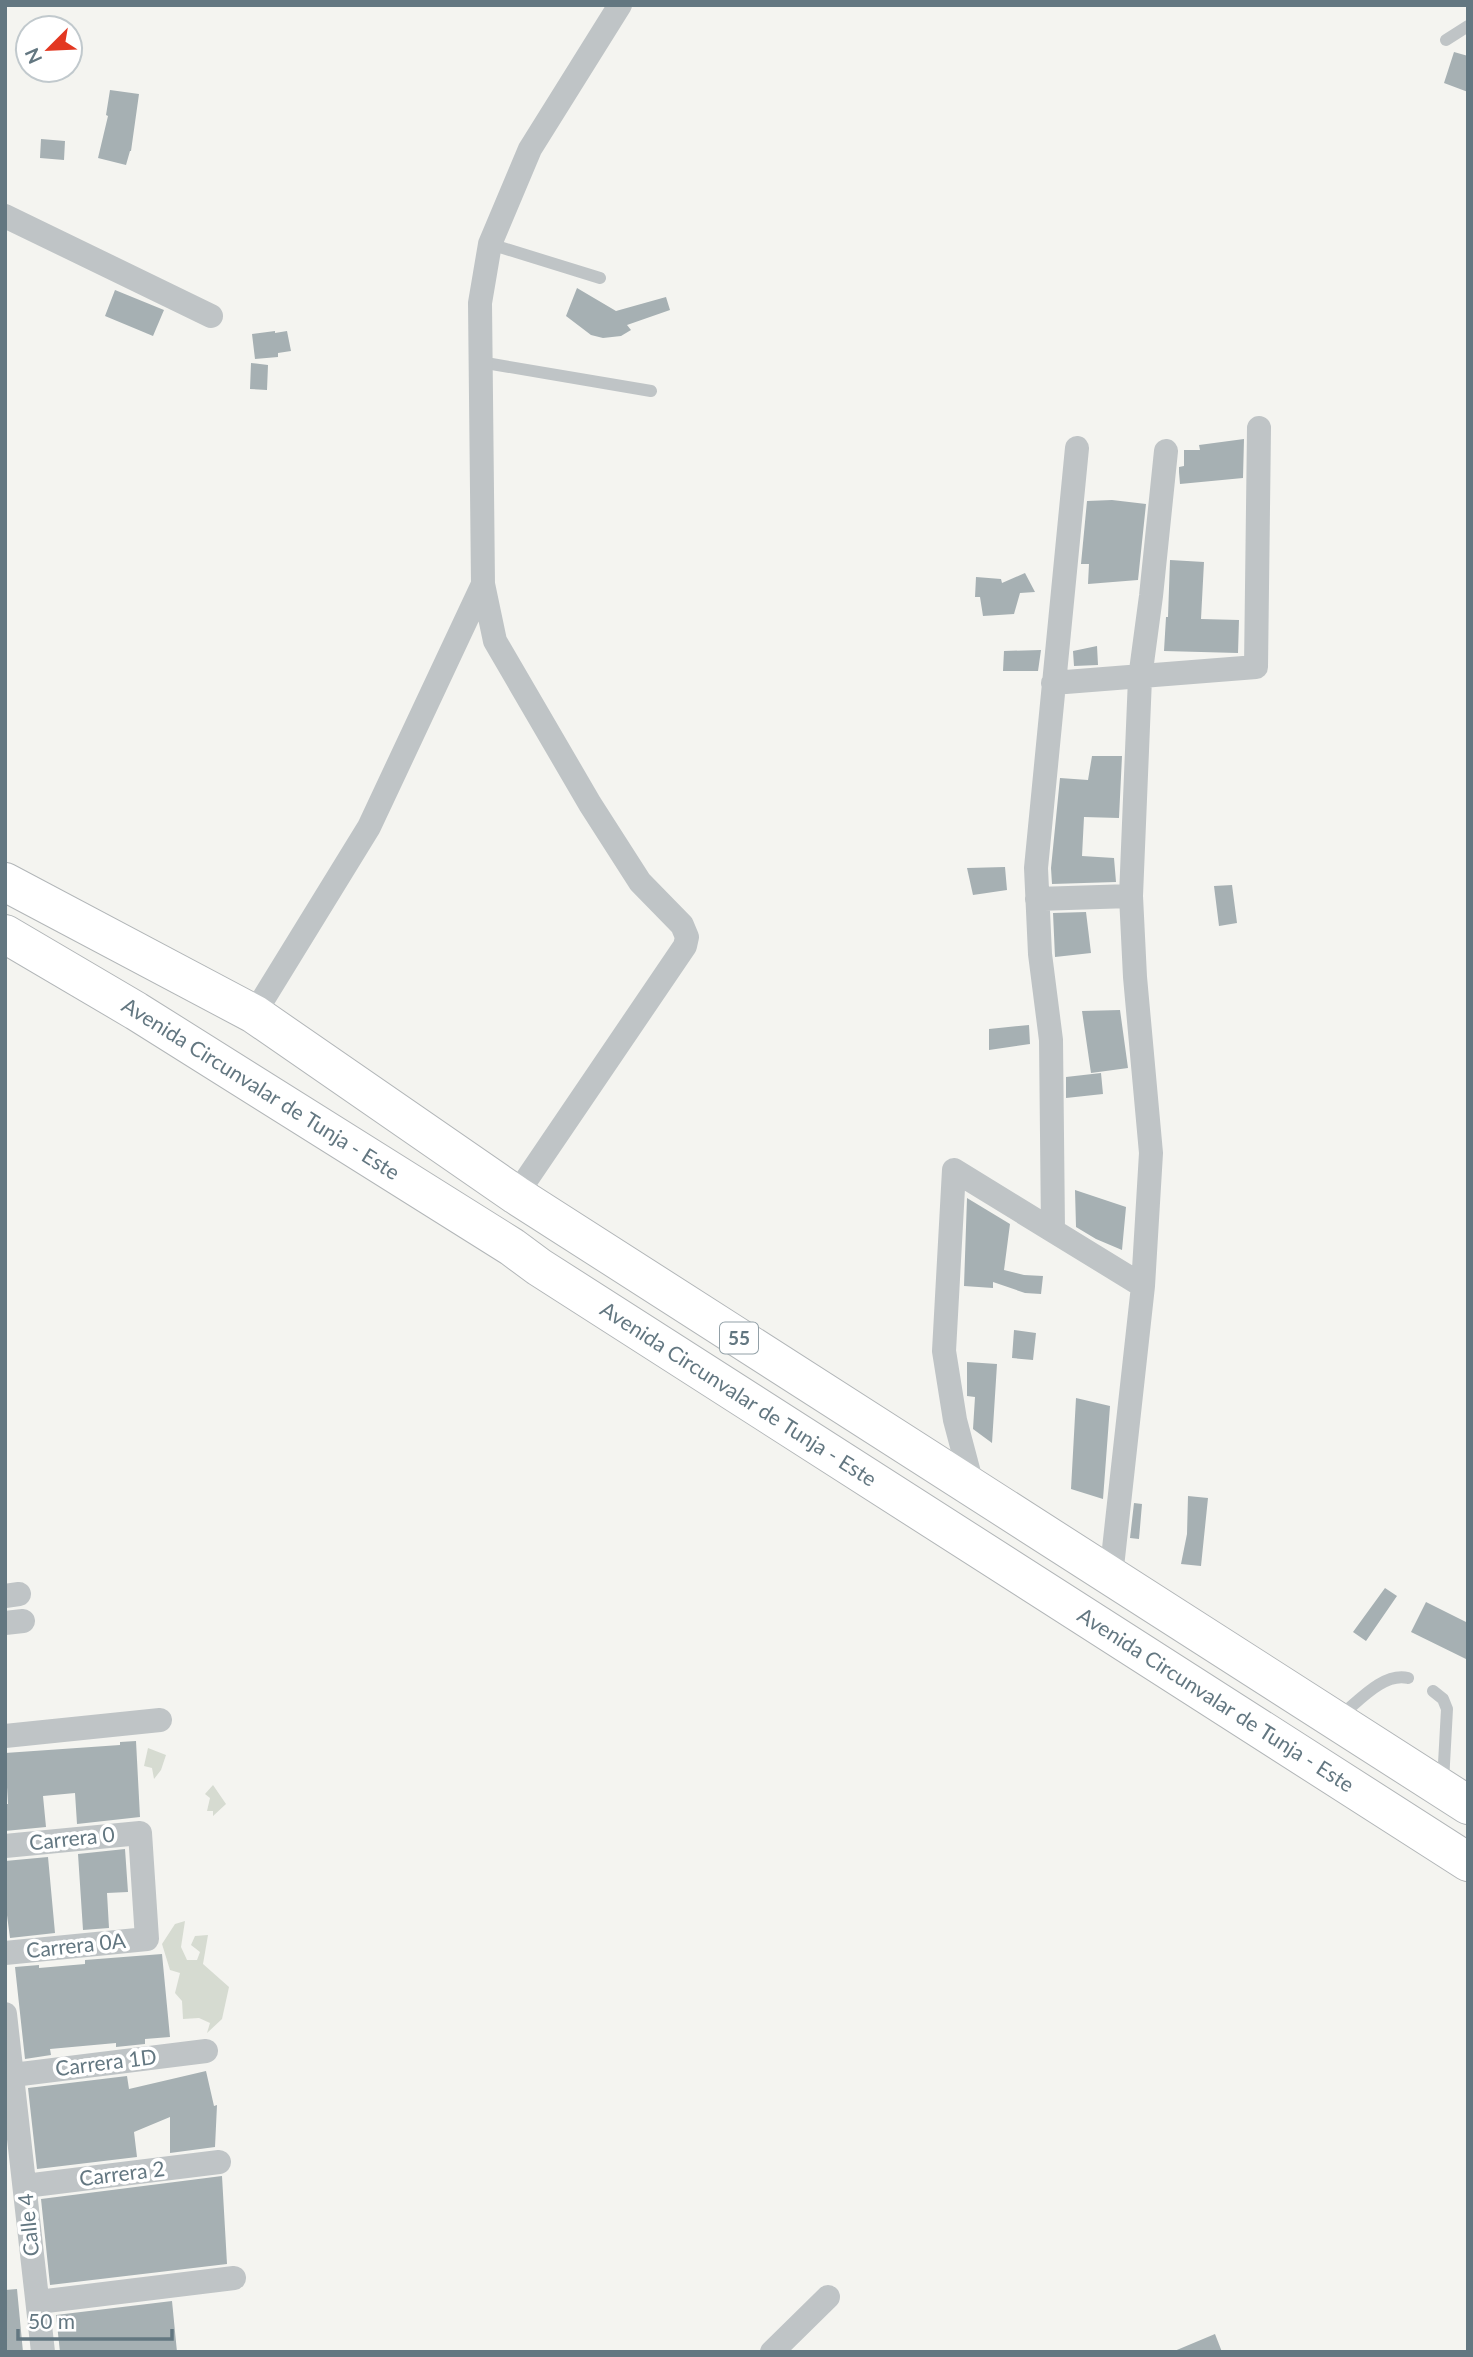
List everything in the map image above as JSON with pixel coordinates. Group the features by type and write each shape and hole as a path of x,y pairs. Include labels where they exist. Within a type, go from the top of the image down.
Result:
{"highway":[{"name":"55","path":"5,882 254,1013 516,1195 1455,1797"},
{"name":"Avenida Circunvalar de Tunja - Este","path":"5,934 136,1011 512,1247 538,1267 1468,1862"}],"street":[{"path":"516,1195 685,946 687,937 682,925 640,882 590,804 495,641 483,584 480,303 490,244 530,149 620,5"},
{"path":"5,216 211,316"},
{"path":"1053,683 1256,667 1259,428"},
{"path":"1052,1230 1051,1040 1040,954 1036,868 1077,448"},
{"path":"1111,1576 1143,1286 1151,1153 1135,977 1131,896 1140,678 1166,451"},
{"path":"254,1013 369,827 483,584"},
{"path":"1037,899 1131,896"},
{"path":"973,1488 955,1420 944,1351 954,1170 1143,1286"},
{"path":"5,1736 160,1720"},
{"name":"Carrera 0","path":"5,1846 140,1833 147,1939"},
{"name":"Carrera 0A","path":"5,1953 147,1939"},
{"name":"Calle 4","path":"5,2014 9,2075 43,2352"},
{"name":"Carrera 1D","path":"9,2075 206,2051"},
{"name":"Carrera 2","path":"24,2186 219,2162"},
{"path":"38,2302 234,2278"},
{"path":"772,2352 828,2297"}],"lane":[{"path":"1446,40 1468,26"},
{"path":"490,244 600,278"},
{"path":"480,362 651,391"},
{"path":"1335,1720 1387,1679 1398,1675 1408,1678"},
{"path":"1433,1691 1443,1699 1447,1709 1455,1797"}],"shaded area":[{"path":"148,1748 166,1755 161,1770 154,1779 152,1768 144,1766"},
{"path":"213,1785 226,1804 213,1816 213,1811 207,1811 210,1798 205,1794"},
{"path":"185,1921 181,1947 187,1960 197,1960 200,1952 191,1945 195,1936 208,1935 203,1964 229,1987 222,2019 207,2033 210,2023 199,2018 183,2019 182,2001 175,1993 180,1973 170,1970 162,1944 175,1924"}],"building":[{"path":"1454,52 1468,56 1468,92 1444,83"},
{"path":"110,90 139,94 131,151 126,165 98,158 108,116"},
{"path":"41,139 65,141 64,160 40,158"},
{"path":"577,288 616,311 666,297 670,310 627,325 631,330 621,336 603,338 591,335 566,316"},
{"path":"115,290 164,310 153,336 105,316"},
{"path":"287,331 291,351 278,353 278,357 255,359 252,334"},
{"path":"251,363 268,365 267,390 250,389"},
{"path":"1244,439 1243,478 1180,484 1179,467 1184,466 1184,450 1200,450 1199,445"},
{"path":"1112,500 1146,504 1138,580 1088,584 1089,564 1081,564 1087,501"},
{"path":"1170,560 1204,562 1201,619 1239,620 1238,653 1164,651"},
{"path":"1025,573 1035,592 1020,593 1014,614 983,616 980,597 975,597 976,577 1001,579 1002,583"},
{"path":"1097,646 1098,665 1074,666 1073,651"},
{"path":"1041,650 1038,671 1003,671 1004,651"},
{"path":"1092,756 1122,756 1119,818 1084,817 1082,856 1114,858 1116,882 1052,884 1051,868 1060,778 1088,780"},
{"path":"1005,867 1007,890 973,895 967,868"},
{"path":"1232,885 1237,923 1219,926 1214,886"},
{"path":"1086,912 1091,953 1055,957 1053,913"},
{"path":"1120,1010 1128,1068 1091,1073 1082,1011"},
{"path":"1029,1025 1030,1044 989,1050 989,1029"},
{"path":"1101,1073 1103,1094 1066,1098 1066,1077"},
{"path":"1075,1190 1126,1207 1122,1250 1076,1227"},
{"path":"967,1198 1010,1224 1004,1270 1043,1276 1041,1294 1025,1293 993,1282 993,1288 964,1286"},
{"path":"1014,1330 1036,1333 1033,1360 1012,1358"},
{"path":"967,1362 997,1364 992,1443 973,1429 975,1397 967,1396"},
{"path":"1076,1398 1110,1406 1103,1499 1071,1489"},
{"path":"1188,1496 1208,1498 1201,1566 1181,1564 1187,1534"},
{"path":"1134,1503 1142,1504 1139,1539 1130,1538"},
{"path":"1385,1588 1397,1596 1366,1641 1353,1632"},
{"path":"1426,1602 1468,1623 1468,1660 1411,1632"},
{"path":"136,1741 140,1817 77,1824 75,1793 43,1796 46,1827 5,1831 5,1804 8,1804 5,1753 120,1745 120,1742"},
{"path":"125,1849 128,1892 107,1893 109,1928 83,1930 78,1854"},
{"path":"48,1857 55,1933 10,1938 5,1900 5,1861"},
{"path":"162,1954 170,2037 145,2039 145,2044 116,2047 116,2043 50,2049 51,2055 25,2059 15,1967 85,1964 85,1960"},
{"path":"206,2071 214,2106 217,2105 215,2147 170,2153 170,2117 134,2132 137,2157 37,2169 28,2088 127,2076 129,2089"},
{"path":"222,2176 227,2264 50,2285 41,2199"},
{"path":"17,2289 23,2352 5,2352 5,2290"},
{"path":"172,2301 177,2352 60,2352 56,2315"},
{"path":"1215,2334 1222,2352 1172,2352"}]}
